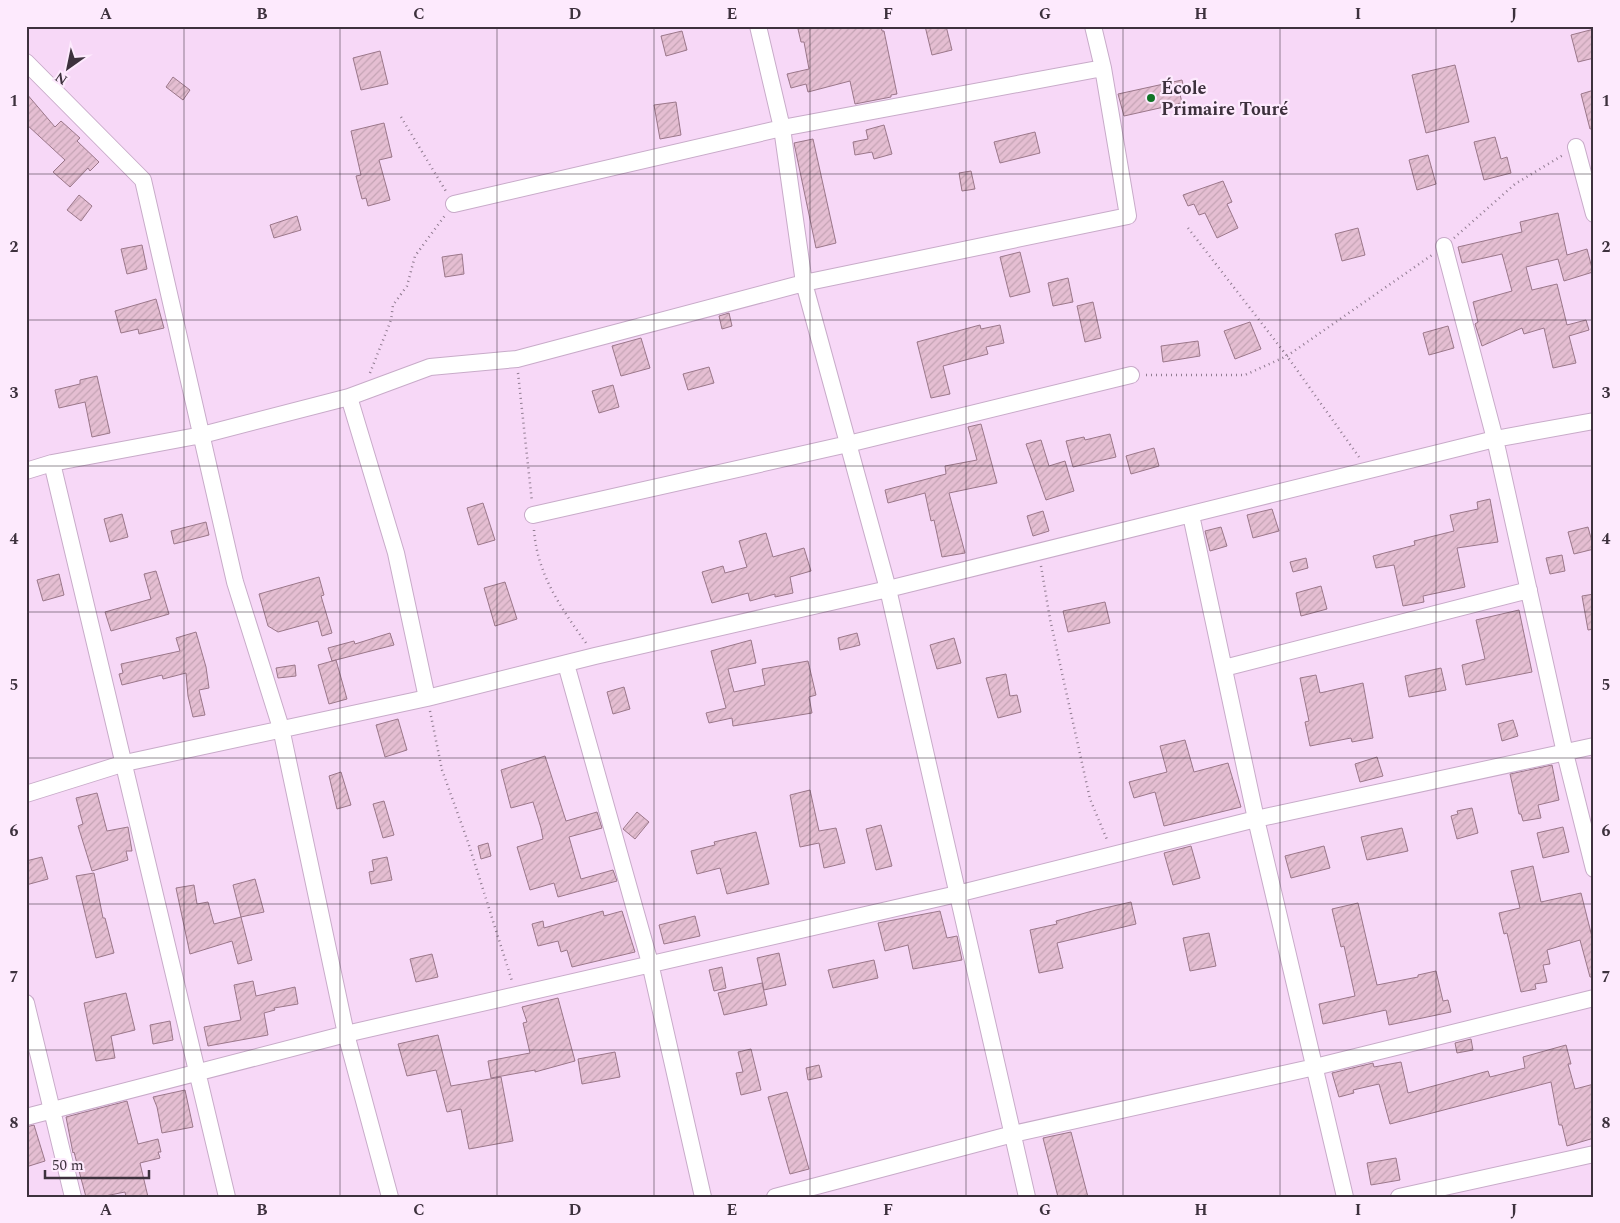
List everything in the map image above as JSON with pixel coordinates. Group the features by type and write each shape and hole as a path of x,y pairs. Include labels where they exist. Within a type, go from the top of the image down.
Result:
{"street":[{"path":"758,26 782,128 804,283 888,589 1027,1197"},
{"path":"26,471 52,463 202,435 350,397 430,368 517,359 804,283 1128,216 1103,68 1093,26"},
{"path":"26,62 143,180 235,582 281,728 346,1034 390,1197"},
{"path":"454,204 782,128 1103,68"},
{"path":"1576,147 1594,214"},
{"path":"1444,246 1496,439 1565,753 1594,869"},
{"path":"533,515 848,444 1131,375"},
{"path":"350,397 396,553 427,698"},
{"path":"26,794 125,763 427,698 888,589 1496,439 1594,421"},
{"path":"52,463 227,1197"},
{"path":"1191,515 1256,819 1345,1197"},
{"path":"1224,668 1529,590"},
{"path":"566,664 650,963 703,1197"},
{"path":"26,1117 346,1034 957,894 1256,819 1594,746"},
{"path":"775,1197 1013,1134 1315,1067 1594,998"},
{"path":"26,1003 54,1111 73,1197"},
{"path":"1399,1197 1594,1154"}],"path":[{"path":"368,377 391,320 393,305 407,286 415,256 454,204 401,117"},
{"path":"1131,375 1245,375 1287,356 1444,246 1515,184 1576,147"},
{"path":"1188,228 1287,356 1368,471"},
{"path":"1039,552 1050,619 1090,799 1114,854"},
{"path":"427,698 442,770 468,842 517,994"}],"building":[{"path":"813,26 881,26 882,31 884,31 897,94 891,95 891,97 855,104 850,81 808,92 806,84 791,88 787,74 809,69 804,42 801,42 798,29"},
{"path":"925,26 946,26 952,50 932,55"},
{"path":"1594,29 1594,58 1578,62 1571,35"},
{"path":"682,31 687,50 666,56 661,36"},
{"path":"380,51 388,84 361,90 353,58"},
{"path":"1455,65 1469,122 1426,133 1412,75"},
{"path":"173,77 190,90 183,100 166,87"},
{"path":"1182,80 1185,93 1180,94 1182,103 1124,116 1118,94"},
{"path":"1594,90 1594,128 1590,129 1581,94"},
{"path":"26,93 55,127 61,121 80,138 77,141 99,162 90,171 88,168 70,187 53,172 65,160 26,124"},
{"path":"676,102 681,135 660,139 654,105"},
{"path":"384,123 392,157 379,160 390,200 368,206 366,198 362,199 356,176 361,175 351,131"},
{"path":"884,125 892,154 874,159 872,152 855,155 853,142 868,139 866,130"},
{"path":"1035,132 1040,153 1000,163 994,142"},
{"path":"1495,137 1501,159 1507,157 1511,173 1484,180 1474,142"},
{"path":"813,139 836,243 816,248 794,143"},
{"path":"1428,155 1436,184 1417,190 1409,160"},
{"path":"971,171 975,189 962,191 959,173"},
{"path":"1223,181 1232,202 1227,204 1238,228 1217,238 1205,213 1199,215 1194,204 1188,206 1183,195"},
{"path":"79,195 92,206 81,221 67,210"},
{"path":"1558,213 1567,255 1587,249 1593,272 1564,281 1558,259 1526,267 1532,290 1557,284 1567,325 1586,320 1589,330 1569,336 1576,363 1553,368 1544,328 1524,334 1522,328 1482,346 1475,324 1478,322 1473,302 1512,291 1502,254 1462,263 1458,247 1522,232 1520,222"},
{"path":"297,216 301,230 274,238 270,225"},
{"path":"1358,228 1365,255 1342,261 1335,234"},
{"path":"142,245 147,269 127,274 121,249"},
{"path":"1020,252 1030,292 1010,297 1000,257"},
{"path":"462,254 464,274 445,277 442,257"},
{"path":"1068,278 1073,302 1053,306 1048,283"},
{"path":"156,299 164,328 139,334 138,329 121,333 115,311"},
{"path":"1093,302 1101,338 1085,342 1077,306"},
{"path":"729,313 732,326 722,329 719,316"},
{"path":"1250,322 1261,349 1235,359 1224,331"},
{"path":"980,325 981,329 1000,325 1004,343 986,347 988,354 943,366 950,394 931,398 917,342"},
{"path":"1448,326 1454,348 1429,355 1423,333"},
{"path":"641,338 650,368 621,376 612,346"},
{"path":"1198,341 1200,356 1163,362 1161,346"},
{"path":"709,367 714,383 688,390 683,374"},
{"path":"97,376 110,433 92,437 85,402 59,408 55,390 80,384 80,380"},
{"path":"613,385 619,407 599,413 592,391"},
{"path":"981,424 997,483 949,493 965,553 942,557 934,520 931,521 925,493 888,503 885,490 946,474 945,466 977,460 968,427"},
{"path":"1110,434 1116,457 1073,467 1066,441 1084,437 1085,440"},
{"path":"1041,440 1049,466 1065,461 1074,491 1046,500 1026,444"},
{"path":"1154,448 1159,466 1131,474 1126,456"},
{"path":"1490,499 1498,542 1457,548 1465,587 1423,596 1424,602 1403,606 1394,565 1376,568 1373,556 1415,545 1414,541 1454,531 1450,515 1478,509 1477,502"},
{"path":"483,503 495,540 478,545 467,508"},
{"path":"1272,509 1279,531 1253,538 1247,515"},
{"path":"1043,511 1049,531 1033,536 1027,516"},
{"path":"122,514 128,537 110,542 104,519"},
{"path":"206,522 209,535 174,544 171,531"},
{"path":"1221,527 1227,546 1210,551 1205,531"},
{"path":"1588,527 1594,549 1574,554 1568,532"},
{"path":"766,533 773,557 804,548 811,571 790,577 793,593 775,597 775,594 750,601 748,593 712,603 702,572 723,566 725,573 747,567 739,541"},
{"path":"1562,555 1565,571 1550,574 1546,558"},
{"path":"1306,558 1308,568 1293,572 1290,562"},
{"path":"156,571 169,614 111,631 105,612 151,599 144,574"},
{"path":"59,574 64,595 43,601 37,580"},
{"path":"319,577 324,595 321,596 332,633 322,636 318,621 278,632 268,626 259,594"},
{"path":"505,582 517,619 495,626 484,588"},
{"path":"1321,586 1327,609 1301,616 1296,593"},
{"path":"1594,594 1594,629 1588,630 1582,596"},
{"path":"1105,602 1110,623 1068,632 1063,611"},
{"path":"1519,610 1532,672 1466,685 1462,665 1485,659 1476,620"},
{"path":"196,632 206,667 209,688 199,690 205,715 193,717 188,696 186,673 163,679 162,675 122,685 119,674 123,673 121,664 180,651 176,638"},
{"path":"390,633 394,645 332,661 328,648 354,641 355,644"},
{"path":"857,633 860,645 840,650 838,638"},
{"path":"954,638 961,663 937,669 930,645"},
{"path":"751,640 756,663 728,669 734,692 765,685 762,669 808,661 816,695 809,697 812,713 733,726 732,718 709,723 706,713 726,708 711,651"},
{"path":"336,660 347,699 329,704 318,665"},
{"path":"295,665 296,676 278,678 276,668"},
{"path":"1441,668 1446,690 1409,697 1405,676"},
{"path":"1006,674 1010,696 1017,695 1021,712 998,718 986,678"},
{"path":"1316,675 1320,693 1363,683 1373,738 1352,742 1351,738 1310,746 1305,722 1309,721 1300,678"},
{"path":"624,687 630,709 613,714 607,692"},
{"path":"398,719 407,750 385,757 376,725"},
{"path":"1513,720 1518,736 1502,741 1498,724"},
{"path":"1185,740 1194,772 1228,763 1241,807 1164,826 1155,792 1134,798 1129,782 1167,772 1160,746"},
{"path":"545,756 566,821 597,812 602,828 569,837 581,879 613,870 617,881 558,897 554,883 530,890 517,847 543,839 541,828 533,802 511,808 501,770"},
{"path":"1377,757 1383,776 1360,782 1355,764"},
{"path":"1552,765 1559,800 1538,805 1541,818 1523,821 1521,814 1519,814 1510,774"},
{"path":"341,772 351,805 337,809 329,776"},
{"path":"810,790 819,831 836,828 845,863 824,868 819,843 800,847 790,795"},
{"path":"97,793 107,831 128,827 132,851 126,851 128,860 92,871 78,826 83,824 76,798"},
{"path":"384,801 394,835 383,838 373,804"},
{"path":"1472,808 1478,833 1457,839 1451,816 1458,814 1457,811"},
{"path":"637,812 649,822 635,839 623,829"},
{"path":"881,825 892,866 876,870 866,829"},
{"path":"1563,827 1569,852 1543,858 1537,833"},
{"path":"1402,828 1408,851 1367,860 1361,837"},
{"path":"756,832 769,884 727,894 720,868 697,874 691,851 715,845 714,842"},
{"path":"488,843 491,856 481,859 478,846"},
{"path":"1191,846 1200,878 1173,885 1164,853"},
{"path":"1324,846 1330,868 1291,878 1285,856"},
{"path":"42,857 48,879 26,885 26,861"},
{"path":"387,857 392,880 371,884 369,872 374,871 372,860"},
{"path":"1533,866 1541,902 1581,893 1594,945 1594,977 1590,977 1580,940 1547,950 1550,964 1543,965 1547,982 1535,984 1536,989 1521,992 1507,933 1504,934 1499,913 1520,908 1511,871"},
{"path":"94,873 103,918 105,918 114,953 96,958 76,876"},
{"path":"255,879 264,912 241,917 233,885"},
{"path":"194,885 197,904 208,902 214,924 241,917 252,960 238,964 232,941 190,954 176,888"},
{"path":"1131,902 1136,924 1057,943 1063,968 1039,973 1030,930 1057,924 1056,921"},
{"path":"1358,903 1377,985 1418,977 1418,975 1436,971 1443,1001 1448,1000 1451,1012 1389,1025 1386,1010 1323,1024 1319,1004 1355,996 1344,946 1341,947 1332,909"},
{"path":"603,911 604,916 622,911 635,952 572,967 567,950 561,952 558,941 538,946 532,924 543,921 544,928"},
{"path":"940,911 947,938 957,936 962,960 913,969 908,945 885,951 878,923"},
{"path":"695,916 700,936 664,944 659,925"},
{"path":"1209,933 1216,966 1190,971 1183,938"},
{"path":"779,953 786,985 764,990 757,958"},
{"path":"432,954 438,977 416,982 410,959"},
{"path":"874,960 878,978 833,988 828,970"},
{"path":"722,967 726,988 714,991 709,970"},
{"path":"253,981 256,996 295,987 298,1004 274,1008 275,1010 264,1013 268,1035 208,1046 204,1027 241,1020 234,985"},
{"path":"762,983 767,1005 724,1015 718,993"},
{"path":"126,993 135,1030 111,1036 115,1058 96,1061 84,1003"},
{"path":"558,998 575,1061 535,1072 535,1070 491,1078 488,1061 530,1053 523,1023 527,1022 522,1007"},
{"path":"170,1021 173,1040 153,1044 150,1025"},
{"path":"438,1035 451,1086 501,1077 513,1141 469,1149 461,1109 447,1112 436,1070 407,1076 398,1044"},
{"path":"1471,1039 1473,1050 1457,1053 1455,1043"},
{"path":"1566,1045 1571,1064 1568,1064 1575,1089 1594,1084 1594,1138 1567,1146 1562,1125 1559,1125 1551,1082 1390,1124 1379,1084 1353,1090 1354,1093 1339,1097 1332,1073 1373,1063 1374,1067 1401,1062 1408,1093 1488,1071 1490,1077 1525,1068 1523,1057"},
{"path":"751,1049 761,1090 741,1095 736,1073 743,1072 738,1052"},
{"path":"615,1052 620,1077 582,1084 578,1059"},
{"path":"819,1065 822,1077 808,1080 806,1068"},
{"path":"185,1090 193,1127 162,1133 153,1097"},
{"path":"787,1092 809,1169 790,1174 768,1097"},
{"path":"127,1101 138,1144 158,1139 161,1152 158,1152 160,1158 140,1163 148,1197 126,1197 125,1192 100,1197 86,1197 73,1153 66,1117"},
{"path":"34,1125 45,1161 26,1167 26,1127"},
{"path":"1071,1132 1088,1197 1058,1197 1043,1138"},
{"path":"1396,1158 1400,1180 1371,1185 1367,1163"}],"place":[{"name":"École Primaire Touré","path":"1151,98"}]}
